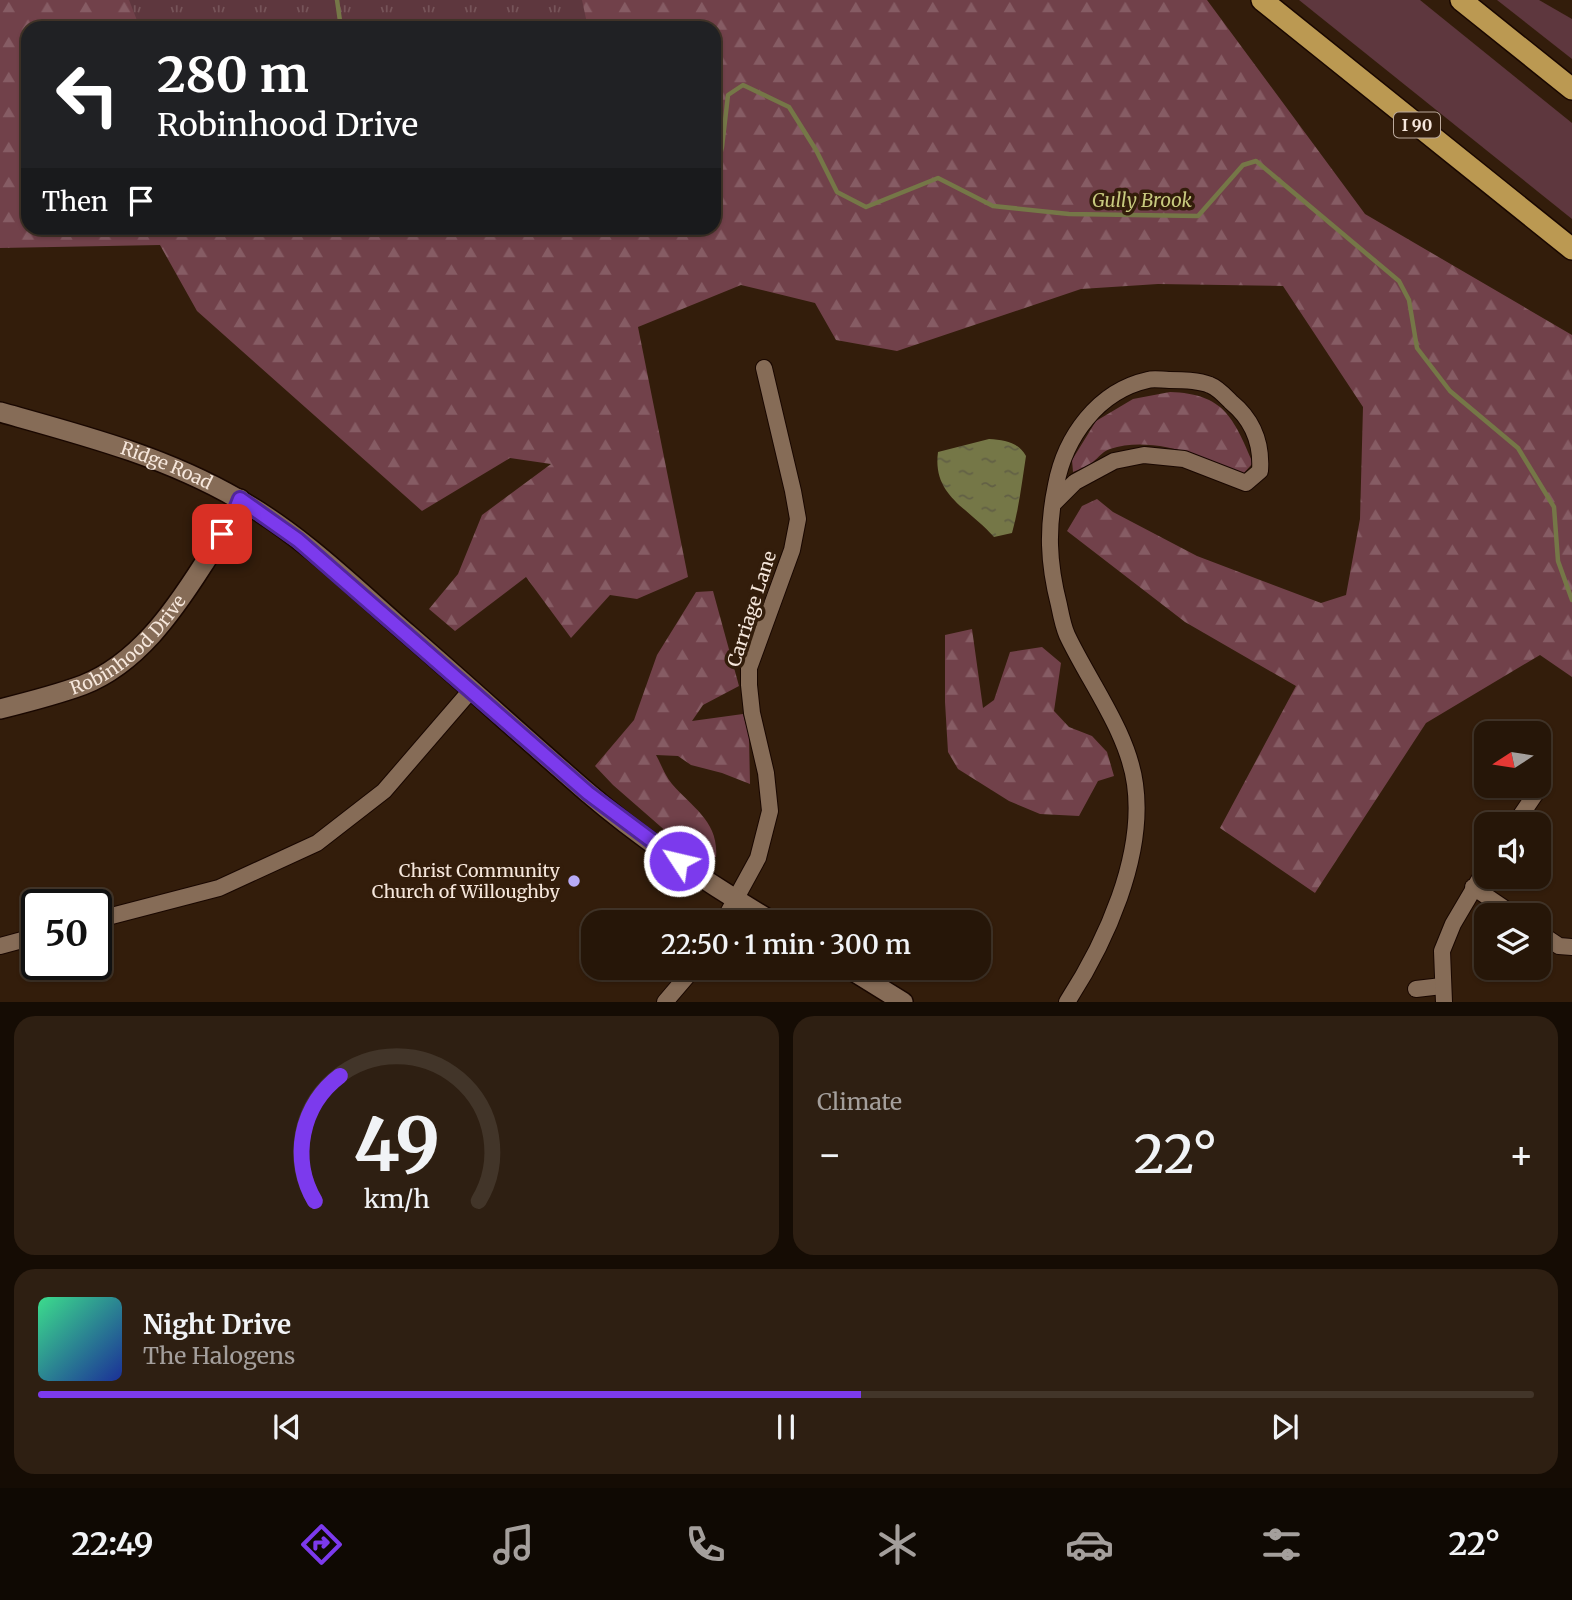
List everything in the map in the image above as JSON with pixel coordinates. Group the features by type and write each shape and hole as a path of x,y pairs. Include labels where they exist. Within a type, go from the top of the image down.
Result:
{"highway":[{"name":"I 90","path":"1262,0 1572,249"},
{"path":"1461,0 1572,89"}],"main road":[{"name":"Ridge Road","path":"0,412 116,445 179,468 240,499 298,540 472,689 588,793 660,848 753,910"},
{"name":"Robinhood Drive","path":"0,709 85,684 125,660 154,634 186,592 234,514 240,499"},
{"path":"867,980 903,1002"}],"street":[{"name":"Carriage Lane","path":"729,910 758,858 770,811 766,773 752,713 749,668 792,550 797,519 793,491 764,369"},
{"path":"1053,504 1074,482 1114,461 1144,455 1184,459 1246,483 1260,471 1261,452 1257,436 1241,410 1212,386 1184,380 1148,379 1111,395 1087,416 1069,443 1056,482 1048,536 1054,583 1066,633 1120,736 1135,783 1136,823 1126,874 1108,927 1067,1002"},
{"path":"112,916 219,888 317,843 384,791 472,689"},
{"path":"1416,989 1443,994 1441,951 1473,887 1496,903"},
{"path":"0,946 21,940"},
{"path":"1551,941 1559,946 1572,947"},
{"path":"665,1002 684,980"}],"green space":[{"path":"0,0 1207,0 1365,214 1572,335 1572,677 1540,655 1426,723 1315,893 1220,828 1296,686 1185,622 1067,531 1082,506 1097,499 1113,512 1197,556 1321,603 1346,595 1360,519 1363,407 1283,286 1158,284 1081,289 897,351 836,340 815,303 741,285 638,327 688,577 637,599 610,595 571,638 526,577 455,631 429,609 458,574 482,515 551,464 510,458 422,511 197,311 160,245 0,248"},
{"path":"129,0 582,0 586,21 137,21"},
{"path":"1299,0 1420,0 1572,123 1572,219"},
{"path":"1497,0 1539,0 1572,19 1572,59"},
{"path":"1170,392 1203,397 1224,411 1239,433 1253,463 1242,475 1195,455 1143,444 1108,450 1091,464 1073,472 1072,460 1096,421 1133,399"},
{"path":"713,591 739,686 703,705 692,721 743,714 749,736 750,784 691,765 678,756 656,755 670,781 703,816 713,834 716,857 700,861 595,766 634,720 657,655 696,592"},
{"path":"972,629 983,708 994,700 1010,652 1042,647 1061,663 1054,711 1069,727 1092,736 1107,752 1114,776 1098,781 1079,816 1040,814 1009,801 958,769 948,752 945,635"}],"water":[{"path":"989,439 1010,443 1026,456 1012,533 994,537 946,491 938,467 938,452"}],"waterway":[{"name":"Gully Brook","path":"337,0 340,21"},
{"name":"Gully Brook","path":"721,151 728,95 743,85 789,107 816,150 837,192 866,207 938,178 993,206 1069,214 1198,216 1243,165 1256,161 1399,281 1409,300 1417,348 1450,391 1518,448 1554,507 1558,561 1572,600"}],"place":[{"name":"Christ Community Church of Willoughby","path":"574,881"}],"route":[{"path":"222,534 240,499 298,540 472,689 588,793 679,861"}]}
